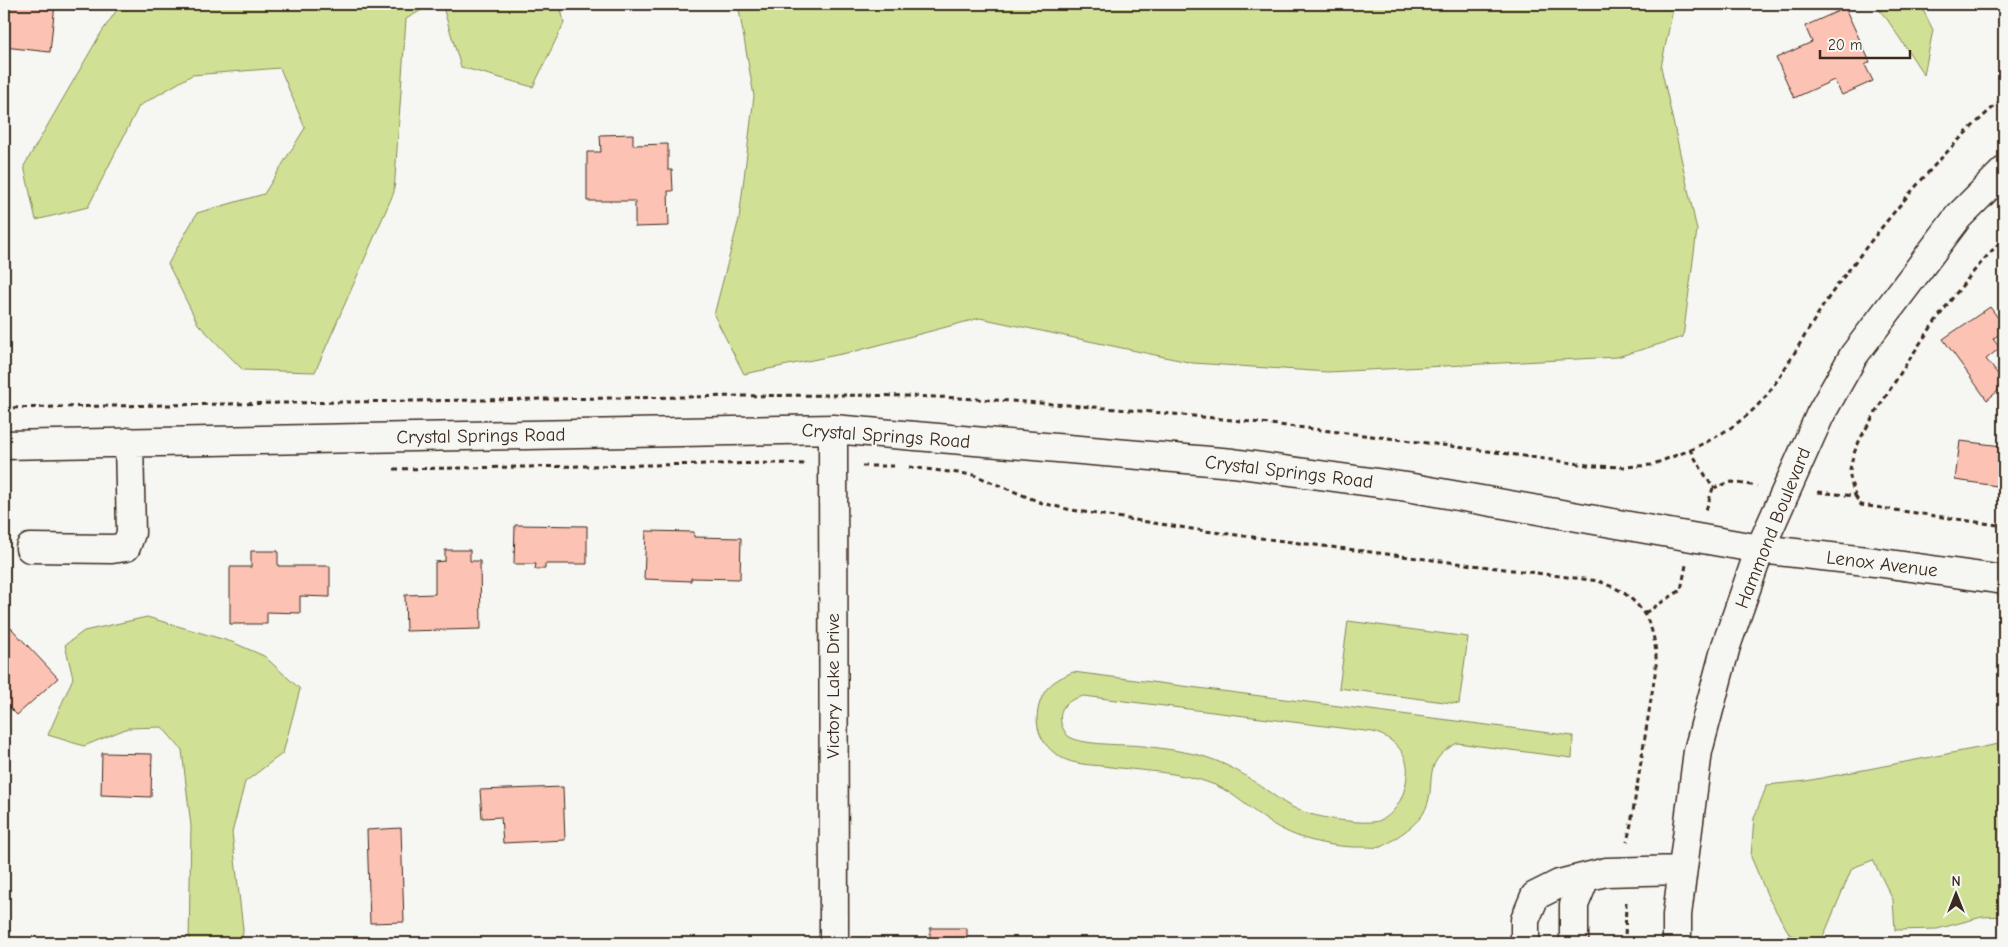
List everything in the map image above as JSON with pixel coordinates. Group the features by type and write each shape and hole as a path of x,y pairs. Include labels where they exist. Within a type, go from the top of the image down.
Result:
{"street":[{"name":"Hammond Boulevard","path":"1677,943 1677,915 1698,751 1726,646 1760,549 1820,415 1854,355 1958,217 2004,171"},
{"name":"Crystal Springs Road","path":"4,444 833,429 1233,463 1407,487 1760,549"},
{"name":"Victory Lake Drive","path":"833,429 834,943"},
{"path":"30,548 112,549 126,547 131,533 129,442"},
{"name":"Lenox Avenue","path":"1760,549 2004,580"},
{"path":"1525,943 1525,920 1535,896 1559,884 1606,872 1682,870"},
{"path":"1574,943 1574,905 1585,878"}],"path":[{"path":"1690,450 1718,437 1743,418 1768,394 1835,289 1891,217 1936,164 2004,98"},
{"path":"2004,238 1985,257 1951,300 1907,362 1855,449 1849,471 1855,496 1862,505 2004,526"},
{"path":"1713,488 1732,482 1855,496"},
{"path":"1625,943 1626,838 1631,824 1656,668 1657,648 1645,614"}],"green space":[{"path":"121,4 432,4 406,19 394,192 315,372 243,370 198,324 168,264 197,213 264,194 305,128 280,68 192,75 139,106 88,207 36,220 24,166 101,33"},
{"path":"442,4 560,4 564,23 533,87 461,67"},
{"path":"738,4 1674,4 1661,67 1697,230 1683,337 1617,357 1328,372 1193,363 980,318 856,351 744,374 714,315 739,219 754,96"},
{"path":"1874,4 1920,4 1933,30 1924,75 1887,19"},
{"path":"147,617 232,642 264,656 300,689 283,753 245,782 232,833 243,929 242,943 189,943 191,826 182,750 162,727 128,728 84,746 48,735 73,678 65,645 84,631"},
{"path":"1348,621 1468,637 1459,704 1339,688"},
{"path":"1073,672 1573,736 1572,758 1457,743 1437,759 1431,776 1428,803 1423,814 1415,824 1381,847 1353,847 1328,844 1303,838 1279,828 1229,792 1202,780 1160,772 1071,762 1054,753 1039,732 1037,715 1039,706 1045,692 1055,681","holes":["1084,696 1373,732 1393,742 1403,753 1407,767 1406,782 1401,798 1387,817 1372,822 1359,822 1327,818 1299,810 1284,803 1236,770 1199,755 1135,745 1093,743 1075,739 1068,736 1065,732 1061,723 1061,712 1066,704"]},
{"path":"2004,743 2004,916 1982,917 1937,929 1895,930 1893,900 1873,860 1852,868 1821,942 1790,935 1769,899 1751,857 1754,818 1767,785 1806,781"}],"building":[{"path":"4,4 55,4 50,52 4,47"},
{"path":"1845,8 1870,62 1865,65 1873,81 1842,95 1834,80 1794,98 1776,58 1812,42 1805,26"},
{"path":"633,134 633,145 668,144 668,170 672,170 673,191 668,191 669,226 635,227 635,201 587,201 587,152 601,152 600,135"},
{"path":"1990,307 2004,326 2004,330 1993,339 2000,348 1986,359 2004,382 2004,386 1987,400 1943,339"},
{"path":"2004,433 2004,487 1955,480 1960,441 2002,446"},
{"path":"515,525 587,526 587,564 545,564 545,569 535,569 536,564 514,564"},
{"path":"646,531 694,532 694,537 741,538 740,579 691,578 691,581 644,579"},
{"path":"445,550 470,550 470,561 480,561 481,629 406,631 405,595 435,594 435,562 445,561"},
{"path":"251,551 278,551 278,566 330,566 330,597 300,596 300,613 267,612 267,624 230,624 230,567 251,567"},
{"path":"4,628 11,628 58,678 17,715 4,702"},
{"path":"102,753 152,754 151,797 101,795"},
{"path":"563,787 565,840 503,843 501,817 482,818 480,790"},
{"path":"401,828 404,922 370,923 367,830"},
{"path":"930,928 967,928 967,943 930,943"},
{"path":"1036,941 1170,941 1170,943 1036,943"}]}
